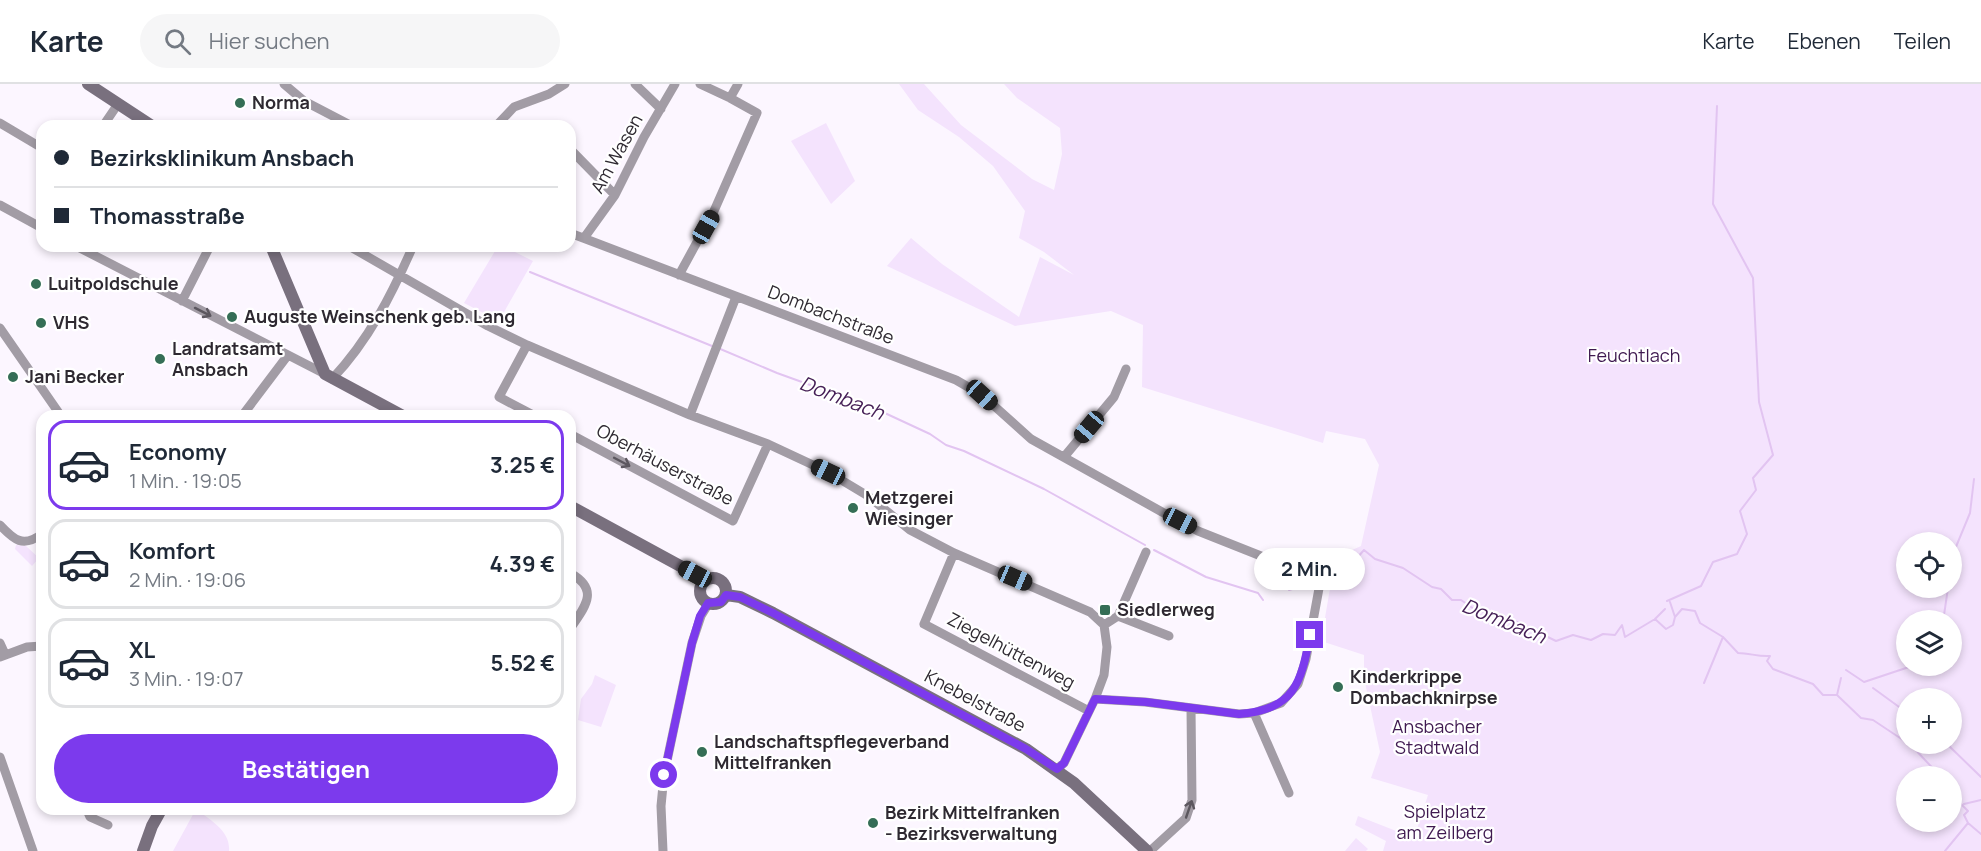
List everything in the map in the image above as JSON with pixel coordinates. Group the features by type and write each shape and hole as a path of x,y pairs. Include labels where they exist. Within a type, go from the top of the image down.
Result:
{"main road":[{"path":"88,84 143,120"},
{"path":"274,252 328,376 392,410"},
{"path":"576,509 695,574 703,582"},
{"path":"711,578 720,579 726,586 726,595 721,602 708,603 700,592 703,582 711,578"},
{"name":"Knebelstraße","path":"726,595 740,597 773,613 1026,749 1057,769 1148,851"},
{"path":"143,851 158,815"}],"street":[{"path":"284,84 304,101 340,120"},
{"path":"502,120 514,107 549,94 565,84"},
{"path":"635,84 661,109"},
{"name":"Am Wasen","path":"584,238 615,195 675,84"},
{"path":"679,275 714,211 757,113 700,84"},
{"path":"730,98 738,84"},
{"path":"107,120 118,104"},
{"path":"0,123 36,144"},
{"path":"576,156 615,195"},
{"path":"0,205 36,224"},
{"name":"Dombachstraße","path":"576,235 956,380 982,395 1031,439 1198,531 1266,558 1312,567 1320,583 1306,659 1298,684 1281,703 1254,713"},
{"path":"88,252 328,376 357,349 376,321 410,252"},
{"path":"182,301 207,252"},
{"path":"360,252 488,326 527,345 690,414 768,444 828,472 868,496 910,530 954,553 1090,612 1104,625 1107,647 1104,675 1064,763 1057,769"},
{"path":"690,414 736,297"},
{"path":"0,328 57,410"},
{"path":"524,410 499,397 527,345"},
{"path":"247,410 288,355"},
{"path":"1064,457 1114,397 1126,369"},
{"name":"Oberhäuserstraße","path":"576,437 733,521 768,444"},
{"path":"0,525 9,535 21,542 30,542 36,538"},
{"path":"1104,625 1118,616 1146,552"},
{"name":"Ziegelhüttenweg","path":"954,553 924,624 1089,711"},
{"path":"576,576 580,578 589,596 588,603 576,620"},
{"path":"663,851 661,806 664,775 692,643 700,616 708,603"},
{"path":"1118,616 1169,636"},
{"path":"0,643 3,656 27,647 36,646"},
{"path":"1095,699 1146,702 1239,714 1254,713 1288,793"},
{"path":"1148,851 1186,818 1192,800 1191,708"},
{"path":"0,757 33,851"},
{"path":"89,815 108,825"}],"green space":[{"name":"Feuchtlach","path":"899,84 924,84 961,125 1032,179 1054,190 1062,154 1060,128 1017,98 1004,84 1981,84 1981,851 1383,851 1386,841 1355,825 1358,816 1414,838 1428,795 1371,778 1380,752 1364,678 1364,655 1321,641 1332,577 1326,562 1361,546 1379,465 1365,439 1326,431 1323,443 1142,387 1143,325 1111,311 1015,326 887,266 911,238 942,264 1019,317 1040,257 1074,275 1044,252 1019,238 1025,211 993,166 959,137 918,110"},
{"path":"826,123 855,181 831,204 791,141"},
{"path":"494,252 515,252 533,261 499,321 464,303"},
{"path":"16,545 26,546 36,555 36,561 32,566 15,549"},
{"path":"595,675 616,685 601,727 578,720 581,699 592,684"},
{"path":"193,815 204,815 213,822 223,832 229,844 229,851 173,851"},
{"path":"1356,838 1368,849 1366,851 1345,851"}],"waterway":[{"path":"1667,601 1701,586 1713,562 1737,554 1747,534 1740,511 1756,490 1753,478 1773,455 1759,402 1753,278 1713,204 1717,106"},
{"name":"Dombach","path":"530,272 712,346"},
{"name":"Dombach","path":"718,348 777,373 874,408 930,434 946,445 964,451 1044,489 1145,545"},
{"path":"1962,532 1970,513 1974,479"},
{"name":"Dombach","path":"1154,550 1206,577 1258,593 1263,600"},
{"name":"Dombach","path":"1327,580 1335,568 1350,566 1364,550 1375,559 1403,568 1432,587 1441,589 1452,600 1461,600 1474,609 1513,620 1556,641 1573,635 1591,640 1603,634 1615,635 1622,625 1625,637 1655,619 1666,629 1673,625 1675,617 1682,609 1695,611 1700,623 1723,637 1738,653 1770,656 1767,661 1773,669 1813,684 1823,695 1837,695 1861,718 1873,720 1896,735"},
{"name":"Dombach","path":"1289,590 1312,583"},
{"path":"1945,610 1947,598"},
{"path":"1670,602 1675,617"},
{"path":"1655,619 1665,609"},
{"path":"1704,683 1723,637"},
{"path":"1846,670 1864,682 1896,671"},
{"path":"1837,695 1841,678"},
{"path":"1873,688 1896,705"},
{"name":"Dombach","path":"1919,754 1931,766"},
{"path":"1957,754 1981,777"},
{"path":"1964,804 1981,800"},
{"name":"Dombach","path":"1962,805 1968,811 1964,815 1968,823 1981,834"},
{"path":"1945,851 1968,823"}],"place":[{"name":"Norma","path":"240,103"},
{"name":"Luitpoldschule","path":"36,284"},
{"name":"Auguste Weinschenk geb. Lang","path":"232,317"},
{"name":"VHS","path":"41,323"},
{"name":"Landratsamt Ansbach","path":"160,359"},
{"name":"Jani Becker","path":"13,377"},
{"name":"Metzgerei Wiesinger","path":"853,508"},
{"name":"Siedlerweg","path":"1105,610"},
{"name":"Kinderkrippe Dombachknirpse","path":"1338,687"},
{"name":"Landschaftspflegeverband Mittelfranken","path":"702,752"},
{"name":"Bezirk Mittelfranken - Bezirksverwaltung","path":"873,823"}],"route":[{"path":"664,775 681,686 700,616 708,603 721,602 726,595 740,597 773,613 1026,749 1057,769 1064,763 1095,699 1146,702 1239,714 1254,713 1281,703 1298,684 1306,659 1310,635"}],"park label":[{"name":"Ansbacher Stadtwald","path":"1437,737"},
{"name":"Spielplatz am Zeilberg","path":"1445,822"}]}
